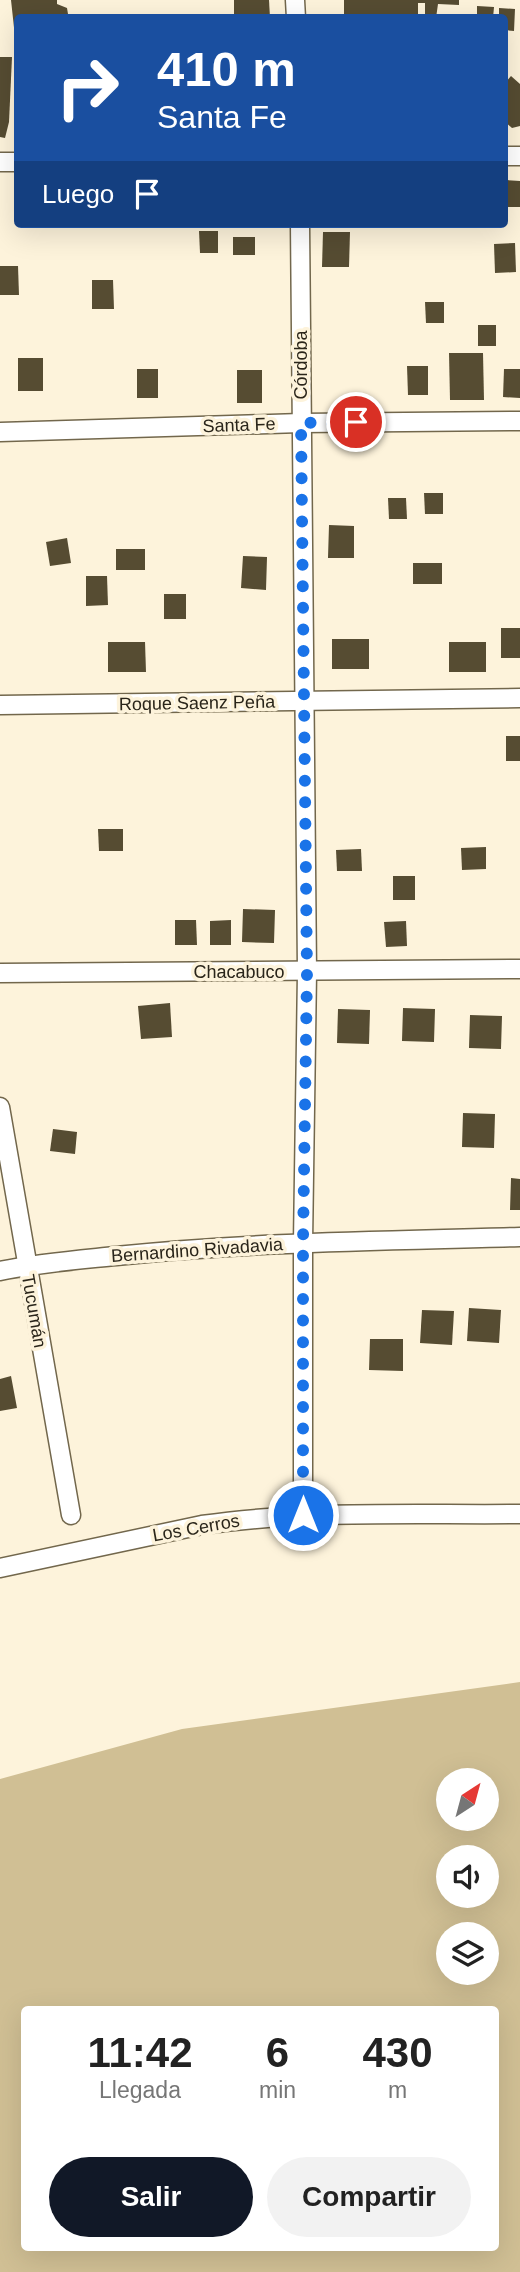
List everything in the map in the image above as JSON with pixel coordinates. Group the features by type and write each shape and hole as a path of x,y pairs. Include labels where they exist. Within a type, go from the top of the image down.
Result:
{"street":[{"name":"Córdoba","path":"300,228 307,972 303,1515"},
{"name":"Santa Fe","path":"0,432 301,423 520,421"},
{"name":"Roque Saenz Peña","path":"0,705 520,698"},
{"name":"Chacabuco","path":"0,973 520,970"},
{"name":"Tucumán","path":"0,1107 71,1515"},
{"name":"Bernardino Rivadavia","path":"0,1271 176,1250 303,1242 520,1237"},
{"name":"Los Cerros","path":"0,1568 202,1525 303,1515 520,1514"}],"shaded area":[{"path":"520,1682 520,2272 0,2272 0,1779 182,1729"}],"building":[{"path":"11,0 57,0 57,4 67,8 68,14 14,14 14,28"},
{"path":"234,0 269,0 270,14 234,14"},
{"path":"344,0 459,0 459,5 438,4 437,14 425,14 425,3 418,3 418,14 344,14"},
{"path":"477,6 494,7 493,14 477,14"},
{"path":"499,8 515,9 514,31 508,30 508,14 499,14"},
{"path":"0,57 12,57 9,122 5,138 0,137"},
{"path":"511,76 520,84 520,126 512,128 508,124 508,79"},
{"path":"508,180 520,181 520,207 508,207"},
{"path":"199,231 218,231 218,253 200,253"},
{"path":"323,232 350,232 349,267 322,267"},
{"path":"233,237 255,237 255,255 233,255"},
{"path":"515,243 516,272 495,273 494,244"},
{"path":"0,266 18,266 19,295 0,295"},
{"path":"92,280 113,280 114,309 92,309"},
{"path":"425,302 444,302 444,323 426,323"},
{"path":"478,325 496,325 496,346 478,346"},
{"path":"449,353 483,353 484,400 450,400"},
{"path":"18,358 43,358 43,391 18,391"},
{"path":"407,366 428,366 428,395 408,395"},
{"path":"137,369 158,369 158,398 137,398"},
{"path":"504,369 520,369 520,398 503,397"},
{"path":"237,370 262,370 262,403 237,403"},
{"path":"424,493 443,493 443,514 425,514"},
{"path":"388,498 406,498 407,519 389,519"},
{"path":"329,525 354,526 354,558 328,558"},
{"path":"67,538 71,563 50,566 46,542"},
{"path":"116,549 145,549 145,570 116,570"},
{"path":"243,556 267,557 266,590 241,588"},
{"path":"413,563 442,563 442,584 413,584"},
{"path":"86,576 107,576 108,605 86,606"},
{"path":"164,594 186,594 186,619 164,619"},
{"path":"501,628 520,628 520,658 501,658"},
{"path":"332,639 369,639 369,669 332,669"},
{"path":"108,642 145,642 146,672 108,672"},
{"path":"449,642 486,642 486,672 449,672"},
{"path":"506,736 520,736 520,761 506,761"},
{"path":"98,829 123,829 123,851 99,851"},
{"path":"486,847 486,869 462,870 461,848"},
{"path":"361,849 362,871 337,871 336,850"},
{"path":"393,876 415,876 415,900 393,900"},
{"path":"243,909 275,910 274,943 242,942"},
{"path":"175,920 196,920 197,945 175,945"},
{"path":"231,920 231,945 210,945 210,921"},
{"path":"406,921 407,946 386,947 384,922"},
{"path":"170,1003 172,1037 141,1039 138,1006"},
{"path":"403,1008 435,1009 434,1042 402,1041"},
{"path":"338,1009 370,1010 369,1044 337,1043"},
{"path":"470,1015 502,1016 501,1049 469,1048"},
{"path":"463,1113 495,1114 494,1148 462,1147"},
{"path":"53,1129 77,1132 75,1154 50,1151"},
{"path":"511,1178 520,1179 520,1210 510,1210"},
{"path":"469,1308 501,1310 499,1343 467,1341"},
{"path":"422,1310 454,1311 452,1345 420,1343"},
{"path":"370,1339 403,1339 403,1371 369,1370"},
{"path":"11,1376 17,1408 0,1411 0,1379"}],"route":[{"path":"303,1515 307,972 301,423 356,422"}]}
